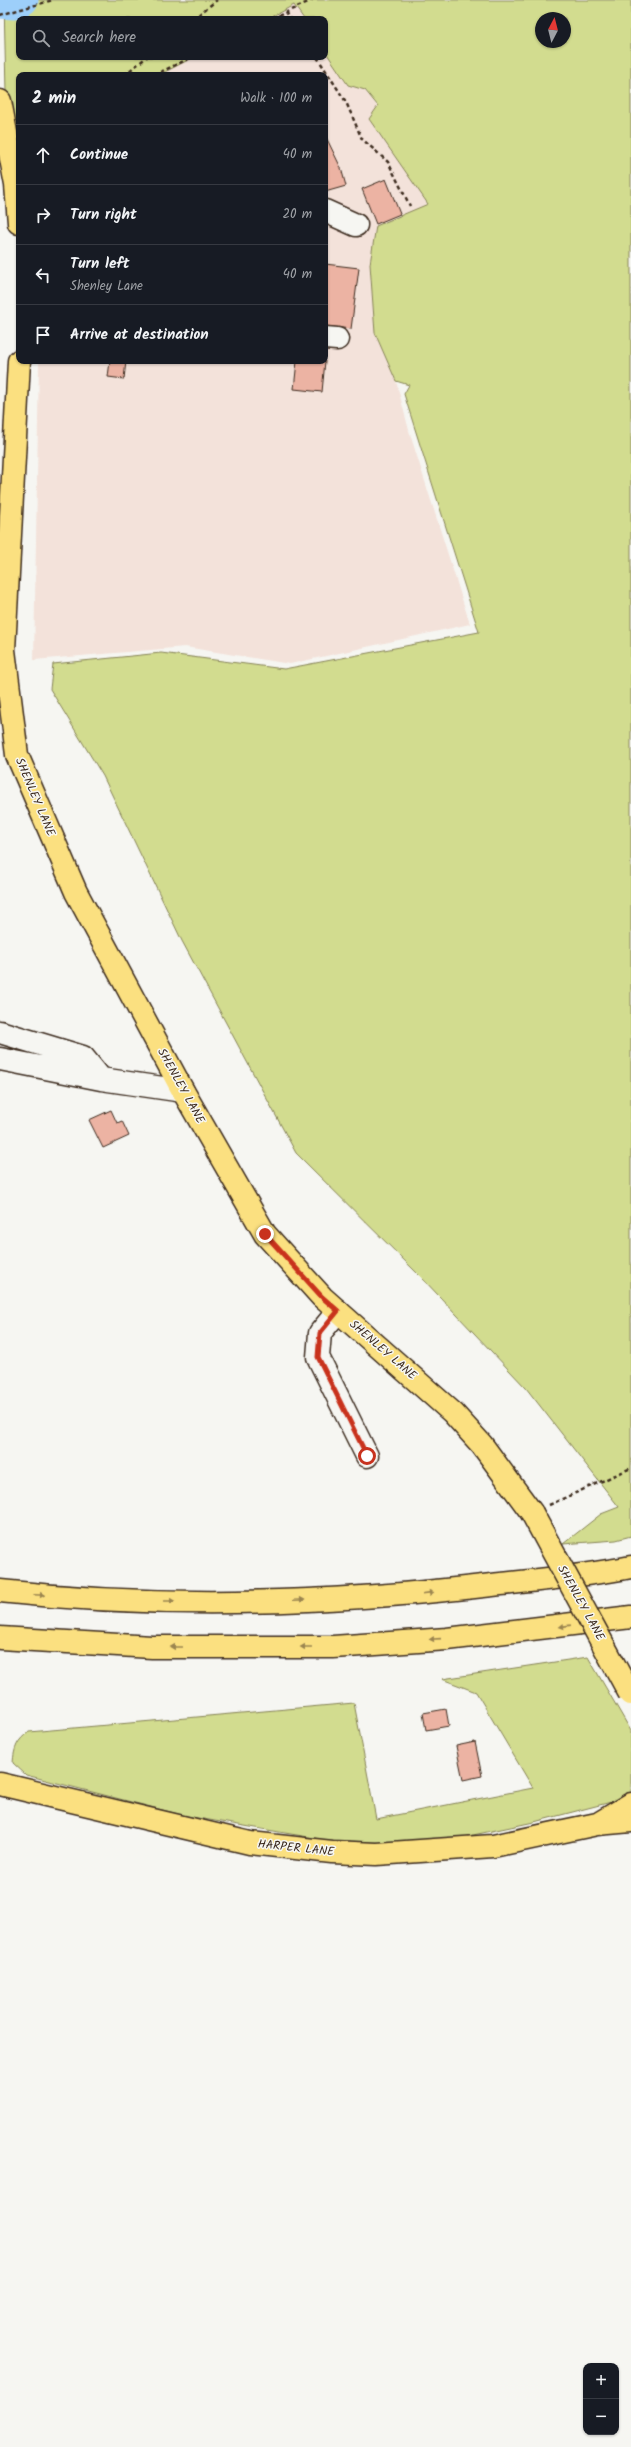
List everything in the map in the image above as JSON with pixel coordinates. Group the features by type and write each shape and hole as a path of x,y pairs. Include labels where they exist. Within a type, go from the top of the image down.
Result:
{"main road":[{"path":"0,101 16,178"},
{"name":"SHENLEY LANE","path":"19,364 4,650 17,755 76,892 182,1091 265,1234 322,1297 453,1413 482,1445 532,1513 631,1695"},
{"path":"0,1591 153,1601 284,1601 420,1594 600,1573 631,1567"},
{"path":"0,1638 152,1647 333,1647 448,1638 631,1617"},
{"name":"HARPER LANE","path":"0,1784 250,1844 332,1852 376,1854 493,1846 597,1824 631,1821"},
{"name":"HARPER LANE","path":"597,1824 631,1804"}],"lane":[{"path":"328,212 356,225"},
{"path":"0,1032 83,1057 101,1080"},
{"path":"0,1060 101,1080 182,1091"},
{"path":"338,1311 320,1333 318,1357 367,1456"}],"path":[{"path":"0,15 53,0"},
{"path":"197,16 217,0"},
{"path":"278,16 312,0"},
{"path":"286,12 288,16"},
{"path":"128,72 142,60"},
{"path":"160,72 186,60"},
{"path":"319,60 327,72"},
{"path":"328,74 346,102 362,139 388,162 410,206"},
{"path":"532,1513 631,1468"}],"shaded area":[{"path":"294,5 302,16 273,16"},
{"path":"328,55 348,85 365,90 378,107 369,119 428,204 370,264 375,333 396,381 410,434 470,624 290,664 185,647 34,660 39,364 328,364 328,72 165,72 188,60 328,60"}],"green space":[{"path":"4,0 631,0 631,1536 616,1540 563,1544 601,1514 619,1507 526,1388 422,1278 296,1153 182,941 103,776 50,689 53,664 161,653 284,669 479,632 404,394 409,385 396,381 375,333 370,264 376,226 428,204 369,119 378,106 365,90 348,85 328,55 328,16 302,16 294,5 273,16 16,16 16,60 188,60 165,72 16,72 16,148 6,93"},
{"path":"588,1657 631,1731 631,1792 615,1801 534,1822 459,1838 392,1843 326,1840 186,1816 26,1775 13,1763 14,1753 19,1741 29,1732 354,1703 376,1819 533,1788 476,1692 442,1679"}],"building":[{"path":"328,141 341,168 346,186 328,191"},
{"path":"386,179 400,214 376,224 362,189"},
{"path":"328,264 359,268 351,329 328,326"},
{"path":"110,364 126,364 124,379 108,377"},
{"path":"297,364 325,364 322,392 294,389"},
{"path":"111,1110 117,1123 122,1121 129,1136 103,1148 89,1120"},
{"path":"446,1709 449,1726 426,1730 423,1713"},
{"path":"475,1742 482,1776 463,1780 456,1746"}],"waterway":[{"path":"0,3 14,4 23,0"}],"route":[{"path":"265,1234 322,1297 338,1311 320,1333 318,1357 367,1456"}]}
